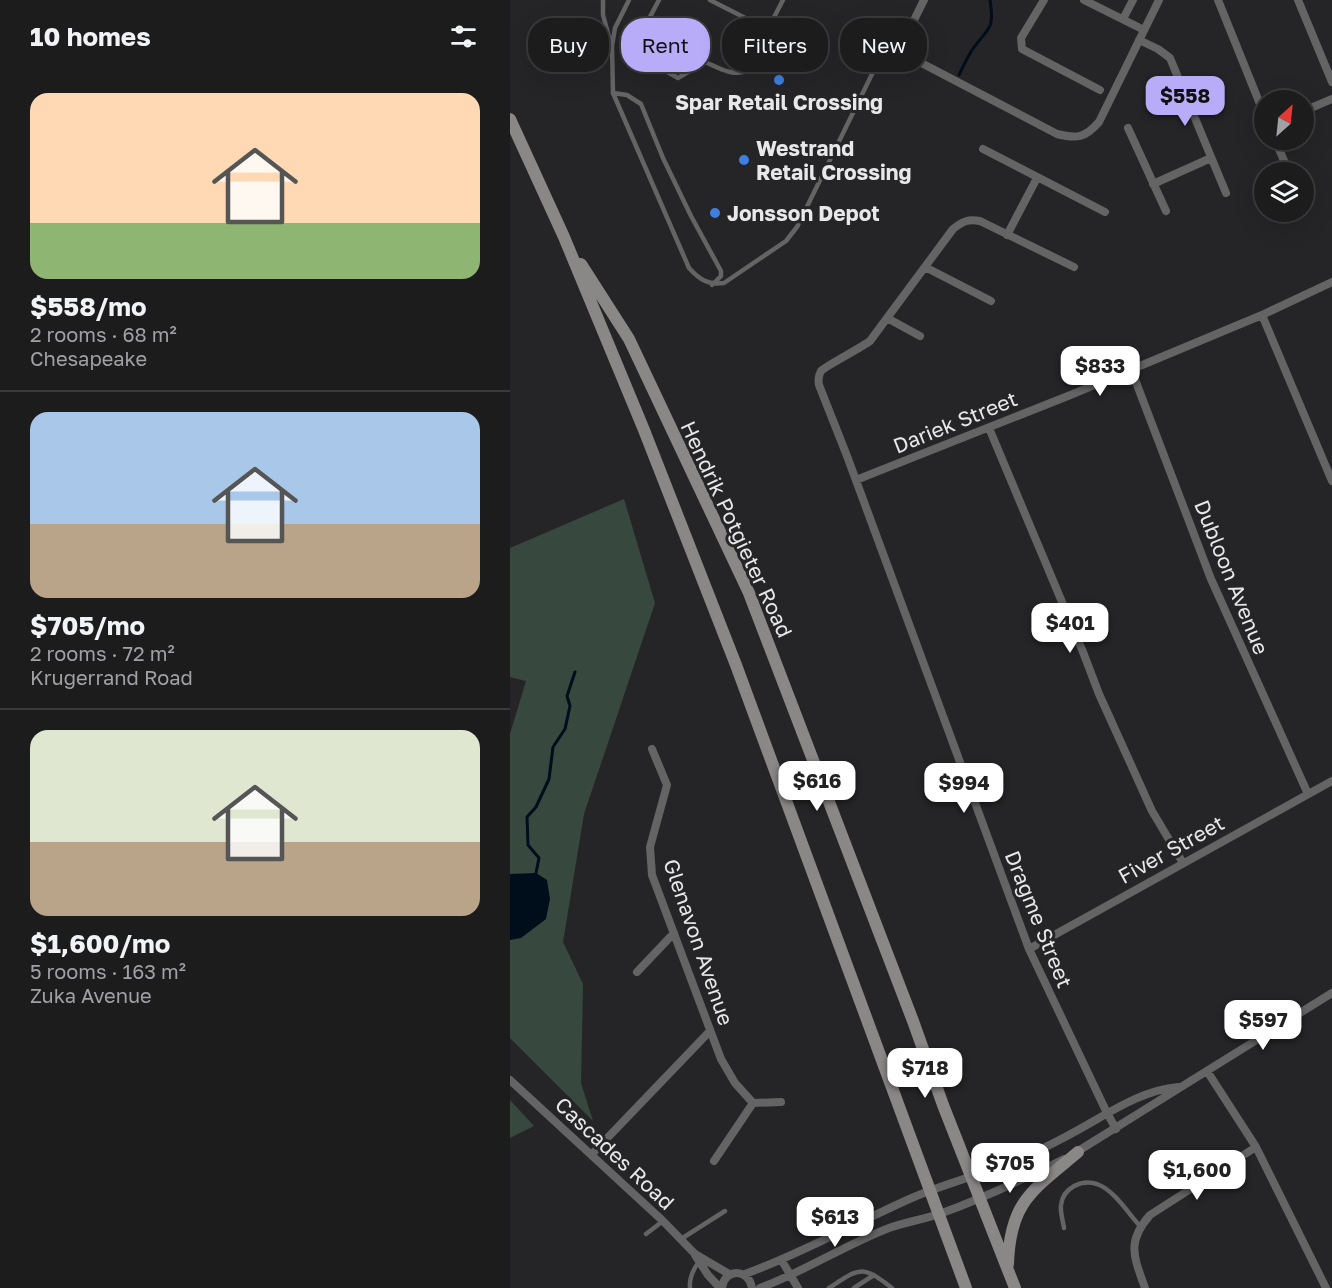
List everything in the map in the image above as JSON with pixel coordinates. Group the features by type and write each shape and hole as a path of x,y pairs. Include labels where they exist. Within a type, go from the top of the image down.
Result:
{"main road":[{"name":"Hendrik Potgieter Road","path":"510,119 564,237 644,430 736,665 966,1288"},
{"name":"Hendrik Potgieter Road","path":"564,237 629,339 749,593 1015,1288"},
{"path":"1008,1270 1009,1240 1023,1202 1036,1187 1078,1152"}],"street":[{"path":"916,18 924,0"},
{"path":"1044,0 1022,38 1022,49 1100,90"},
{"path":"1084,0 1144,30"},
{"path":"1123,19 1133,0"},
{"path":"927,67 1057,134 1072,138 1089,134 1099,122 1159,0"},
{"path":"1218,0 1254,90"},
{"path":"1298,0 1332,82"},
{"path":"1139,40 1170,58 1226,193"},
{"path":"1314,107 1332,99"},
{"path":"1128,128 1166,211"},
{"path":"983,149 1105,212"},
{"path":"1153,184 1211,158"},
{"path":"1007,235 1037,178"},
{"path":"920,336 887,318 953,229 962,221 971,219 981,221 1074,267"},
{"path":"925,267 991,301"},
{"name":"Dariek Street","path":"855,480 990,428 1262,315 1332,282"},
{"path":"1262,315 1332,481"},
{"name":"Dragme Street","path":"887,318 870,341 824,368 818,378 819,385 1029,949 1116,1129"},
{"name":"Dubloon Avenue","path":"1131,369 1211,579 1308,794"},
{"path":"990,428 1116,733 1152,811 1182,863"},
{"name":"Glenavon Avenue","path":"652,749 667,785 650,847 652,875 710,1031 729,1074 753,1103"},
{"name":"Fiver Street","path":"1029,949 1332,781"},
{"path":"637,972 674,933"},
{"path":"760,1288 790,1277 847,1246 890,1228 939,1214 998,1192 1078,1152 1332,993"},
{"path":"592,1154 710,1031"},
{"path":"1207,1071 1256,1147 1326,1288"},
{"name":"Cascades Road","path":"510,1080 663,1221 698,1258 721,1288"},
{"path":"721,1288 729,1274 737,1272 745,1274 782,1261 850,1226 931,1191 990,1172 1027,1156 1107,1113 1168,1088 1181,1087"},
{"path":"714,1161 753,1103 781,1102"},
{"path":"1145,1288 1134,1256 1134,1242 1140,1226 1150,1215 1256,1147"},
{"name":"Cascades Road","path":"698,1258 729,1274"},
{"path":"782,1261 798,1288"},
{"path":"745,1274 752,1288"}],"lane":[{"path":"603,0 606,33 612,46"},
{"path":"629,0 615,28 612,46 613,93 688,268 700,280 712,285 724,283 786,241 797,227 873,72"},
{"path":"650,18 659,0"},
{"path":"710,0 745,18"},
{"path":"773,18 783,0"},
{"path":"665,72 678,78 688,72"},
{"path":"613,93 627,95 641,104 687,207 721,271 721,276 712,285"},
{"path":"1064,1228 1061,1205 1064,1197 1072,1186 1087,1183 1097,1184 1112,1194 1140,1226"},
{"path":"681,1239 725,1211"},
{"path":"646,1234 663,1221"},
{"path":"690,1288 698,1258"},
{"path":"829,1288 861,1270 874,1275 892,1288"},
{"path":"854,1288 874,1275"}],"green space":[{"path":"624,499 655,603 584,814 563,942 583,984 581,1083 593,1121 510,1038 510,734 526,681 510,677 510,548"},
{"path":"510,1100 534,1126 510,1138"}],"water":[{"path":"536,873 547,880 550,899 546,919 521,938 510,940 510,874"}],"waterway":[{"path":"959,75 972,50 989,28 992,18 990,0"},
{"path":"536,873 539,858 528,845 527,817 536,807 549,779 553,747 565,729 570,706 567,696 575,672"}],"place":[{"name":"Spar Retail Crossing","path":"779,80"},
{"name":"Westrand Retail Crossing","path":"744,160"},
{"name":"Jonsson Depot","path":"715,213"}]}
